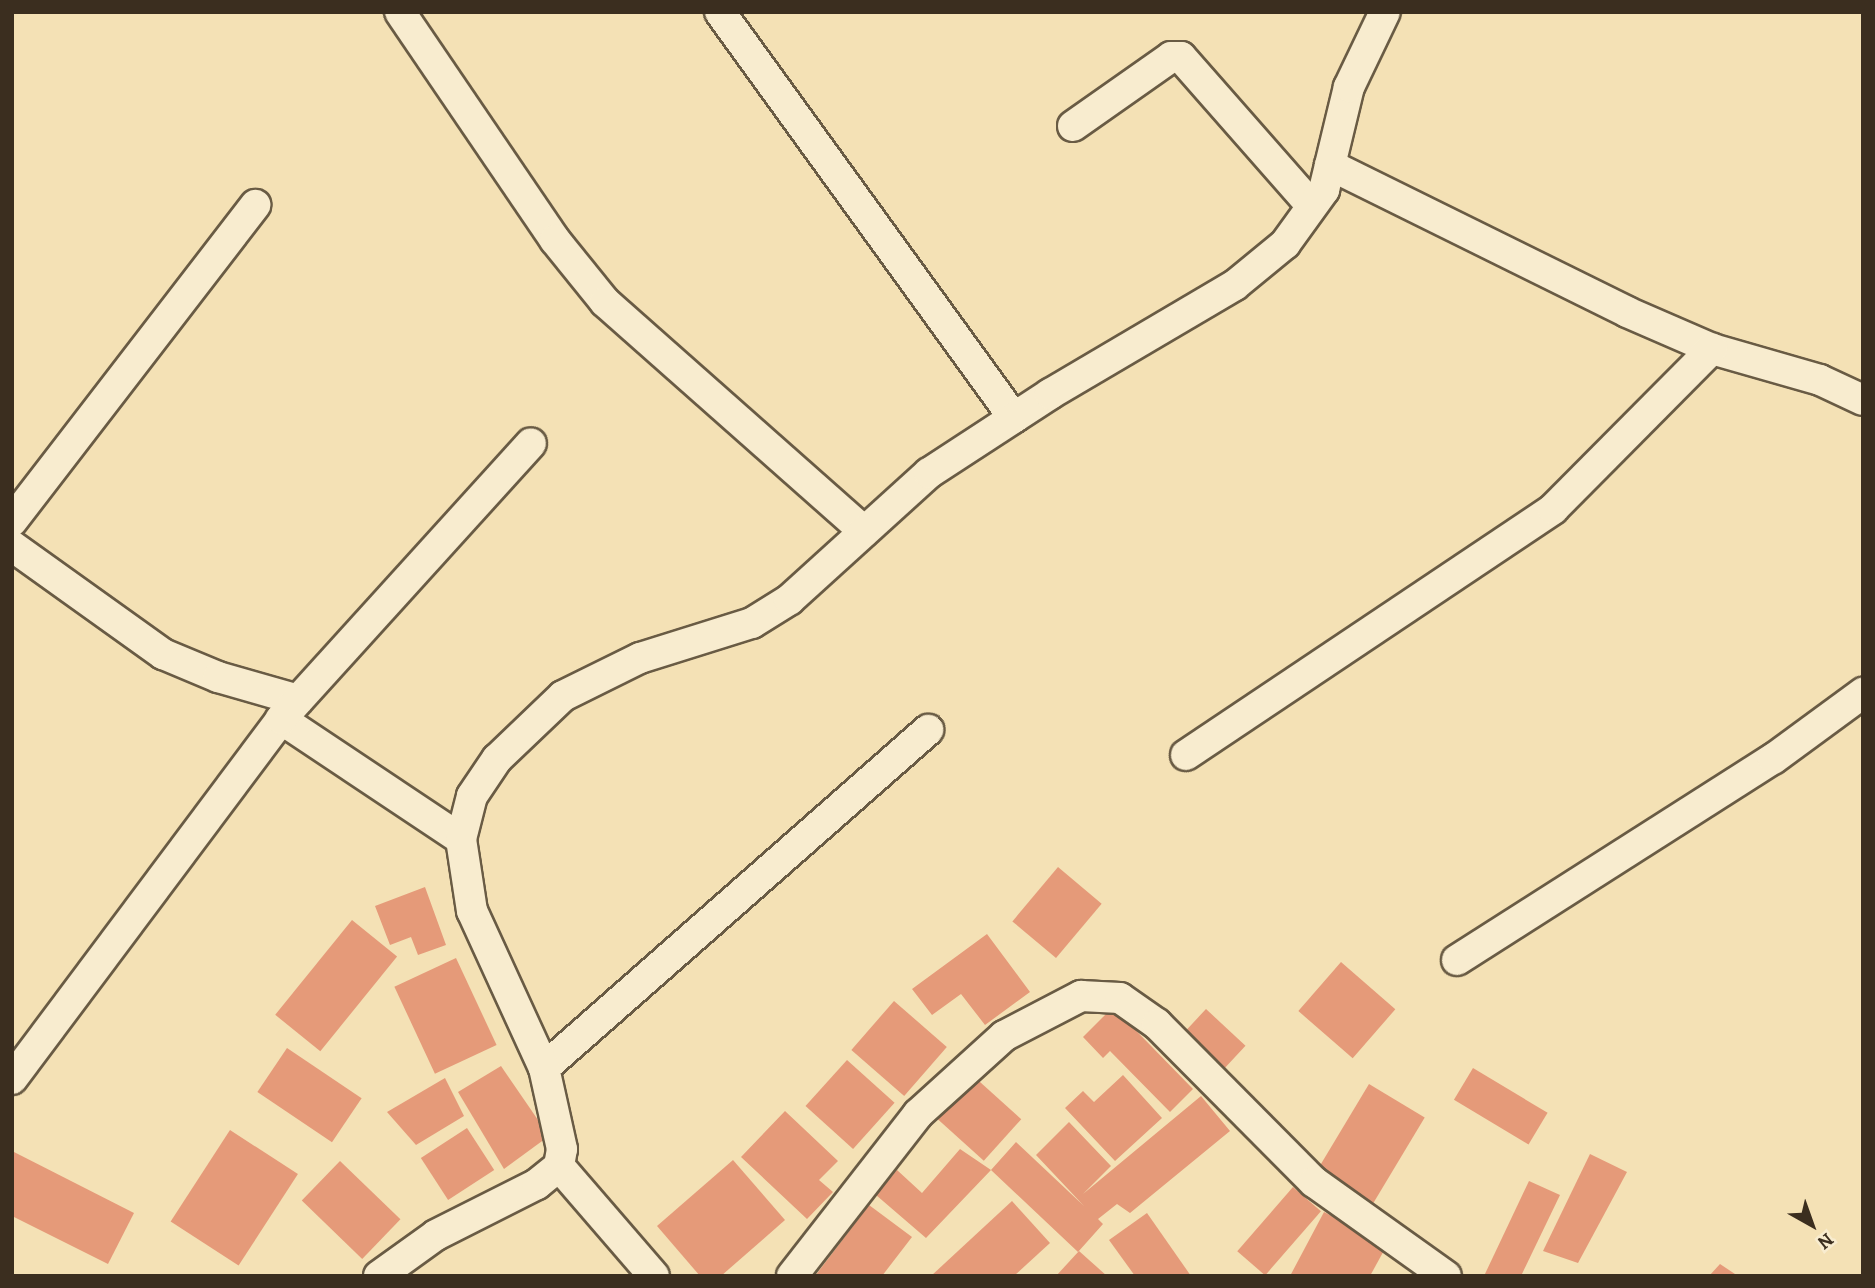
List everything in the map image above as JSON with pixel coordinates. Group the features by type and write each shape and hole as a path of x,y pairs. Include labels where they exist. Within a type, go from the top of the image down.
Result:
{"street":[{"path":"400,12 555,240 605,302 864,531"},
{"path":"720,12 1014,418"},
{"path":"379,1276 436,1235 537,1184 559,1166 562,1149 544,1068 472,911 461,839 472,796 497,759 563,696 640,657 752,623 789,600 929,472 1235,285 1285,244 1324,190 1349,86 1385,12"},
{"path":"1073,126 1171,57 1181,57 1312,206"},
{"path":"1330,165 1627,312 1712,349 1820,380 1863,401"},
{"path":"12,521 255,205"},
{"path":"1186,755 1553,509 1712,349"},
{"path":"12,1079 290,710 531,443"},
{"path":"12,546 163,654 290,710 461,839"},
{"path":"1457,960 1773,759 1863,694"},
{"path":"544,1068 928,730"},
{"path":"792,1276 918,1114 1004,1036 1081,996 1120,998 1157,1024 1314,1182 1446,1276"},
{"path":"559,1166 654,1276"}],"building":[{"path":"1058,867 1102,904 1056,958 1012,921"},
{"path":"425,887 446,945 418,955 411,937 390,945 375,906"},
{"path":"352,920 397,957 320,1051 275,1015"},
{"path":"987,934 1030,992 985,1025 961,994 932,1015 912,989"},
{"path":"456,958 497,1045 435,1074 394,987"},
{"path":"1341,962 1395,1009 1353,1058 1298,1011"},
{"path":"894,1001 947,1047 904,1096 851,1050"},
{"path":"1113,1007 1193,1089 1170,1112 1110,1051 1103,1058 1083,1037"},
{"path":"1206,1009 1245,1046 1224,1068 1185,1032"},
{"path":"287,1048 362,1098 332,1142 257,1092"},
{"path":"847,1060 895,1103 853,1149 806,1106"},
{"path":"501,1066 549,1136 504,1169 458,1092"},
{"path":"1473,1068 1548,1113 1529,1145 1454,1100"},
{"path":"970,1073 1021,1119 984,1161 933,1115"},
{"path":"1123,1075 1162,1118 1115,1161 1065,1108 1083,1091 1094,1102"},
{"path":"445,1078 464,1116 416,1145 387,1112"},
{"path":"1369,1084 1425,1117 1373,1203 1317,1170"},
{"path":"1201,1096 1230,1131 1130,1213 1117,1204 1098,1219 1103,1224 1078,1252 991,1170 1016,1142 1084,1206 1036,1155 1069,1122 1111,1166 1083,1194"},
{"path":"785,1111 838,1161 819,1180 833,1192 807,1219 741,1157"},
{"path":"467,1128 494,1170 448,1200 421,1158"},
{"path":"230,1130 298,1174 239,1266 171,1221"},
{"path":"960,1149 991,1170 926,1238 876,1195 897,1170 922,1193"},
{"path":"14,1152 134,1213 108,1264 12,1216"},
{"path":"1590,1154 1627,1172 1578,1263 1543,1251"},
{"path":"733,1160 785,1220 721,1276 700,1276 657,1226"},
{"path":"340,1161 400,1219 362,1259 302,1201"},
{"path":"1529,1181 1560,1195 1521,1276 1484,1276"},
{"path":"1293,1187 1321,1211 1265,1275 1237,1251"},
{"path":"1012,1201 1050,1243 1014,1276 931,1276"},
{"path":"869,1205 912,1237 882,1276 815,1276"},
{"path":"1324,1212 1387,1245 1370,1276 1290,1276"},
{"path":"1147,1213 1191,1276 1135,1276 1109,1240"},
{"path":"1079,1251 1107,1276 1056,1276"},
{"path":"1720,1264 1738,1276 1709,1276"}]}
